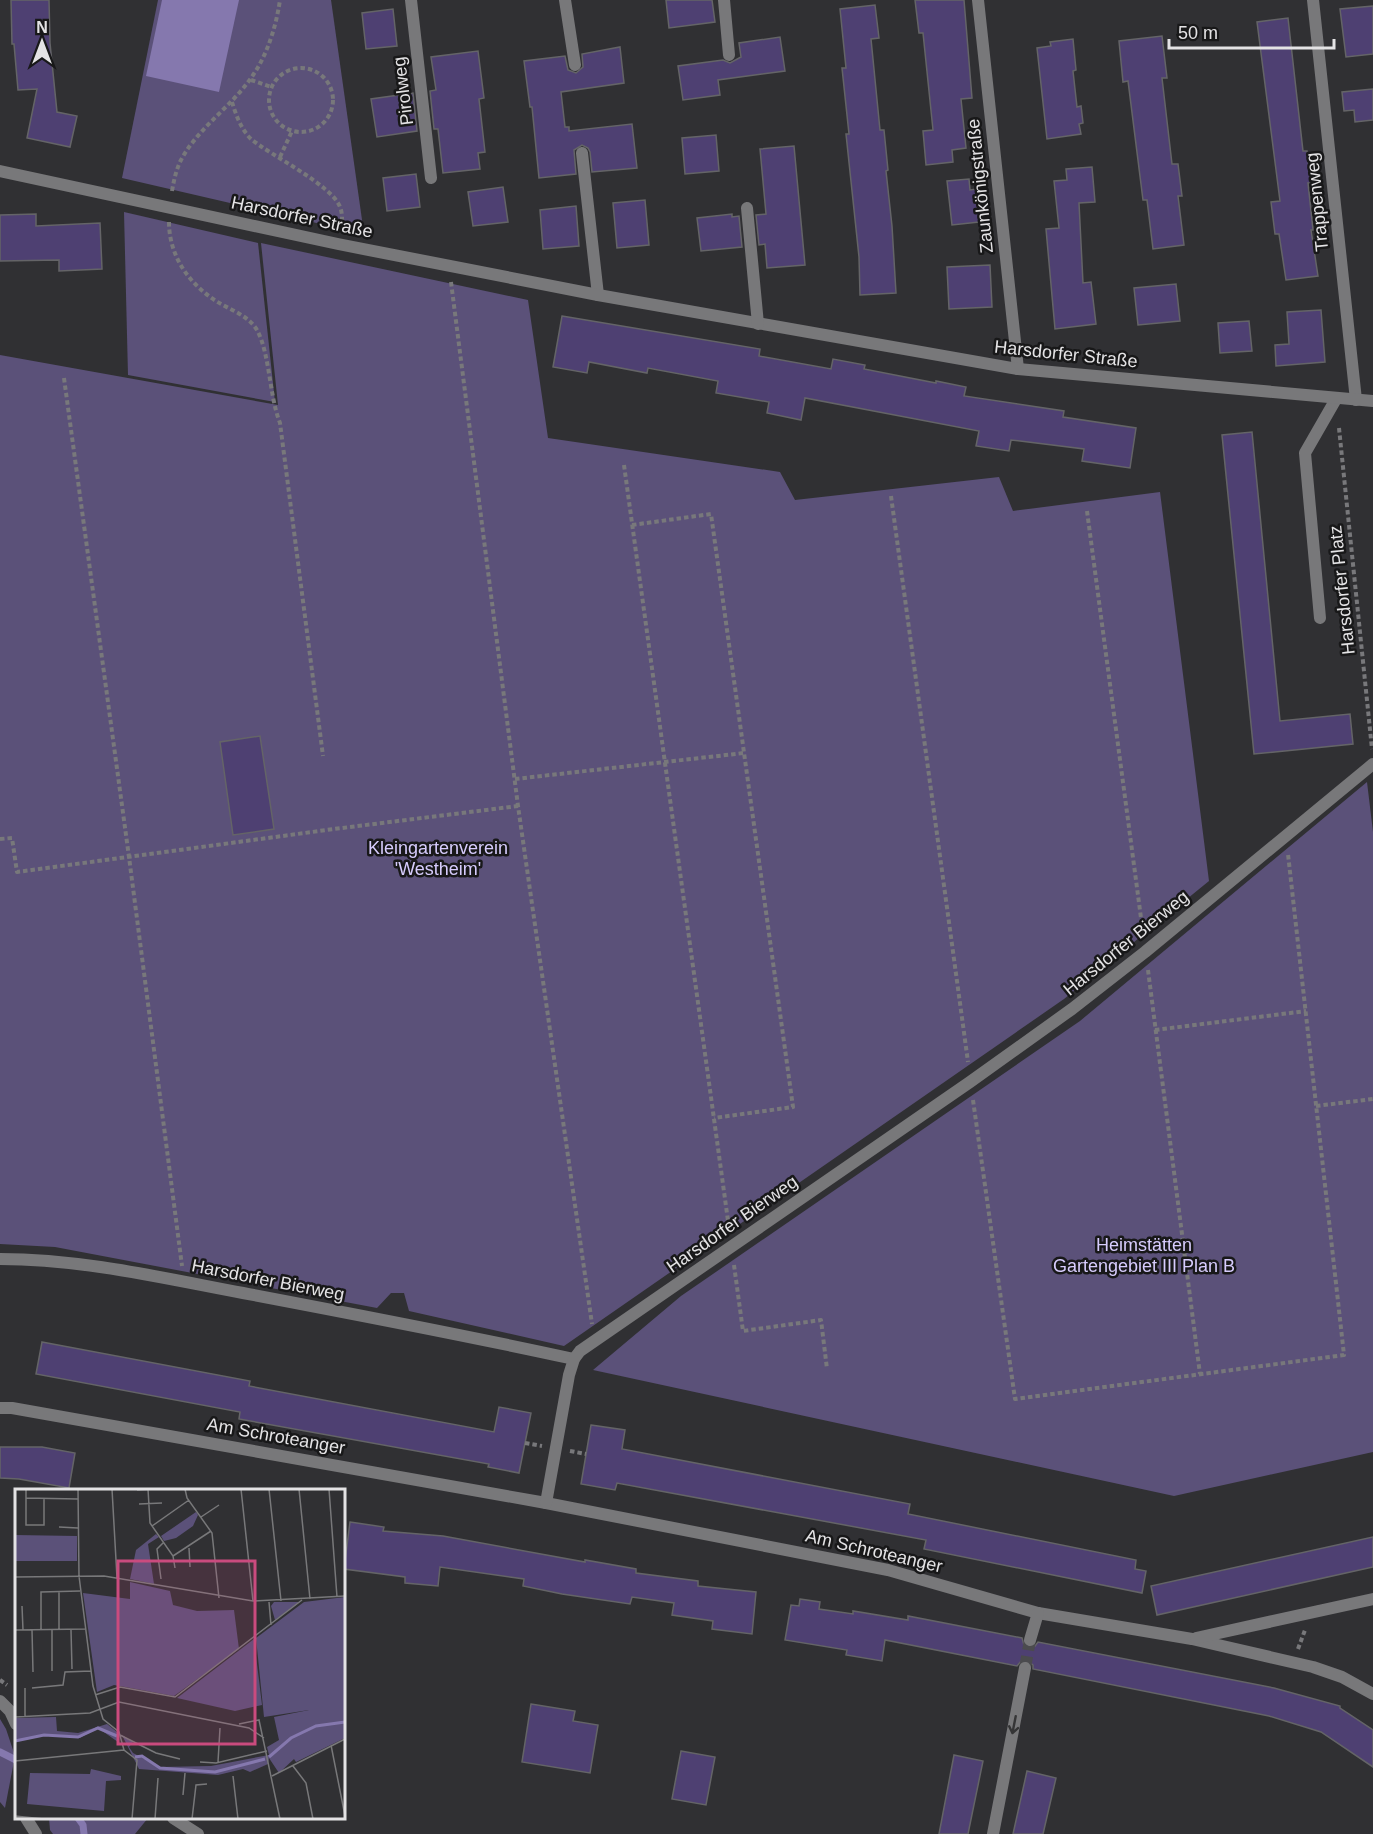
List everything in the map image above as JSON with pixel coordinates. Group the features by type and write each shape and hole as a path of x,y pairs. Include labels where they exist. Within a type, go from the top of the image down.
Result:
{"street":[{"name":"Pirolweg","path":"411,0 431,178"},
{"path":"565,0 575,65"},
{"path":"723,0 729,55"},
{"name":"Zaunkönigstraße","path":"978,0 1018,369"},
{"name":"Trappenweg","path":"1313,0 1356,400"},
{"path":"582,153 598,295"},
{"name":"Harsdorfer Straße","path":"0,171 338,244 598,295 1018,369 1373,401"},
{"path":"747,208 758,324"},
{"path":"1320,618 1305,453 1336,399"},
{"name":"Harsdorfer Bierweg","path":"0,1259 28,1259 100,1266 396,1322 574,1359 580,1351 594,1341 1072,1010 1373,764"},
{"path":"546,1503 569,1375 574,1359"},
{"name":"Am Schroteanger","path":"0,1408 12,1408 546,1503 888,1570 1038,1613 1192,1639 1294,1663 1342,1677 1373,1694"},
{"name":"Am Schroteanger","path":"1192,1639 1373,1599"},
{"path":"1030,1640 1038,1613"},
{"path":"993,1834 1025,1668"},
{"path":"0,1701 10,1711 15,1722"},
{"path":"27,1819 36,1834"},
{"path":"175,1819 198,1834"}],"path":[{"path":"280,0 266,53 251,80 182,158 176,172 169,206 170,238 173,251 193,282 208,295 251,322 258,332 262,345 273,405 280,423 323,756"},
{"path":"300,68 320,74 330,86 333,96 332,106 326,120 313,129 303,132 282,126 272,114 269,98 271,87 285,72 300,68"},
{"path":"251,80 271,87"},
{"path":"232,101 237,117 252,140 326,190 337,201 342,216 338,244"},
{"path":"280,157 292,130"},
{"path":"450,266 518,806 594,1341"},
{"path":"64,378 184,1282"},
{"name":"Harsdorfer Platz","path":"1338,422 1373,756"},
{"path":"624,465 743,1331 821,1320 827,1369"},
{"path":"891,496 969,1068"},
{"path":"1087,511 1143,938"},
{"path":"632,525 711,514 793,1107 714,1118"},
{"path":"515,779 744,753"},
{"path":"0,839 12,838 17,872 518,806"},
{"path":"973,1099 1015,1399 1344,1355 1288,855"},
{"path":"1148,970 1200,1374"},
{"path":"1155,1030 1306,1011"},
{"path":"1316,1106 1373,1099"},
{"path":"1294,1663 1311,1613"}],"green space":[{"path":"158,0 331,0 364,234 122,178"},
{"path":"124,212 258,243 275,402 128,375"},
{"name":"Kleingartenverein 'Westheim'","path":"261,243 528,300 548,438 780,472 795,500 999,477 1013,511 1160,492 1209,881 1064,999 564,1346 409,1311 404,1293 391,1293 377,1308 55,1247 0,1244 0,355 278,405"},
{"name":"Heimstätten Gartengebiet III Plan B","path":"1367,782 1373,832 1373,1452 1174,1496 593,1370 681,1296 1080,1021"},
{"path":"0,1719 6,1729 15,1756 5,1808 0,1802"},
{"path":"49,1819 147,1819 135,1834 53,1834 50,1830"}],"shaded area":[{"path":"162,0 239,0 219,92 146,76"}],"building":[{"path":"11,0 49,0 50,43 57,112 77,116 70,147 27,138 37,89 18,90 14,44 12,44"},
{"path":"666,0 712,0 715,22 669,28"},
{"path":"915,0 964,0 972,98 961,99 966,148 952,150 953,162 926,165 923,131 933,130 923,33 919,33"},
{"path":"875,5 879,38 871,39 880,130 884,130 888,170 886,171 896,293 860,295 859,257 846,134 849,134 842,68 846,68 840,9"},
{"path":"1373,6 1373,54 1346,57 1340,9"},
{"path":"393,9 397,46 366,49 362,13"},
{"path":"1288,18 1303,151 1307,151 1311,183 1308,183 1313,230 1311,230 1318,276 1286,280 1279,234 1275,234 1271,202 1280,201 1257,22"},
{"path":"1162,36 1167,78 1162,78 1172,164 1178,164 1182,196 1178,196 1184,245 1153,249 1147,200 1143,200 1128,81 1123,82 1119,41"},
{"path":"780,37 785,71 718,80 720,95 683,100 678,66 723,60 730,63 741,57 739,43"},
{"path":"1073,39 1076,70 1073,71 1077,107 1081,106 1083,123 1079,124 1081,134 1047,139 1037,48 1051,46 1050,42"},
{"path":"620,47 624,83 561,92 565,127 569,127 569,131 632,124 637,168 592,172 590,152 582,145 574,150 576,174 539,178 532,107 530,107 524,61 565,56 568,70 576,73 583,67 582,54"},
{"path":"478,51 484,98 479,99 485,152 478,153 480,169 443,173 438,129 434,129 430,91 436,90 431,57"},
{"path":"1373,89 1373,120 1355,122 1354,110 1344,111 1342,92"},
{"path":"413,93 417,131 377,137 371,99"},
{"path":"716,135 719,171 685,174 682,138"},
{"path":"794,146 805,265 767,268 765,244 759,245 756,215 766,214 760,149"},
{"path":"1092,167 1095,202 1079,203 1083,283 1091,282 1096,324 1055,329 1046,229 1059,228 1054,181 1067,180 1066,169"},
{"path":"416,174 420,207 387,211 383,178"},
{"path":"969,179 970,190 984,188 988,221 952,225 947,181"},
{"path":"503,187 508,222 473,226 468,192"},
{"path":"645,200 649,245 617,248 613,203"},
{"path":"576,206 579,246 543,249 540,210"},
{"path":"36,214 36,226 100,223 102,269 59,271 59,260 0,261 0,215"},
{"path":"732,214 732,217 739,216 742,247 701,251 697,218"},
{"path":"990,265 992,307 949,309 947,267"},
{"path":"1176,284 1180,321 1138,325 1134,288"},
{"path":"1321,310 1325,362 1276,366 1275,345 1289,344 1287,312"},
{"path":"562,316 760,349 759,356 831,369 833,359 865,365 864,369 966,387 964,396 1064,411 1063,417 1136,428 1130,468 1082,461 1084,449 1011,440 1009,451 976,446 979,431 805,398 801,420 767,413 769,402 716,393 718,381 648,368 647,373 589,362 587,373 553,367"},
{"path":"1249,321 1252,351 1220,353 1218,323"},
{"path":"1252,432 1280,721 1350,714 1353,744 1254,754 1222,435"},
{"path":"260,736 274,829 233,835 220,742"},
{"path":"42,1342 250,1381 249,1386 494,1432 499,1407 531,1413 519,1473 488,1467 489,1464 239,1419 240,1412 36,1374"},
{"path":"591,1425 625,1430 622,1449 910,1504 908,1514 1136,1560 1135,1569 1146,1571 1142,1593 924,1549 926,1540 617,1483 615,1490 581,1484"},
{"path":"0,1447 42,1447 75,1453 69,1488 0,1478"},
{"path":"350,1522 384,1527 383,1531 443,1536 636,1569 636,1573 698,1581 698,1586 756,1592 752,1634 712,1629 713,1621 672,1615 674,1603 632,1597 630,1604 562,1594 523,1586 524,1579 440,1567 438,1586 405,1583 405,1577 345,1569"},
{"path":"1373,1537 1373,1567 1157,1615 1151,1586"},
{"path":"800,1599 820,1602 819,1609 853,1614 853,1611 908,1620 908,1616 1022,1638 1024,1645 1028,1648 1035,1646 1038,1642 1274,1688 1340,1706 1373,1730 1373,1767 1321,1732 1269,1716 1033,1669 1033,1665 1027,1660 1022,1660 1017,1666 885,1640 882,1661 846,1655 847,1650 785,1640 791,1605 799,1606"},
{"path":"531,1704 575,1711 573,1721 598,1725 590,1773 522,1762"},
{"path":"681,1751 715,1757 706,1805 672,1799"},
{"path":"954,1755 983,1761 968,1834 939,1834"},
{"path":"1027,1771 1056,1778 1043,1834 1013,1834"}],"waterway":[{"path":"0,1752 15,1760"},
{"path":"79,1819 83,1825 84,1834"}],"tunnel":[{"path":"1025,1668 1030,1640"}]}
